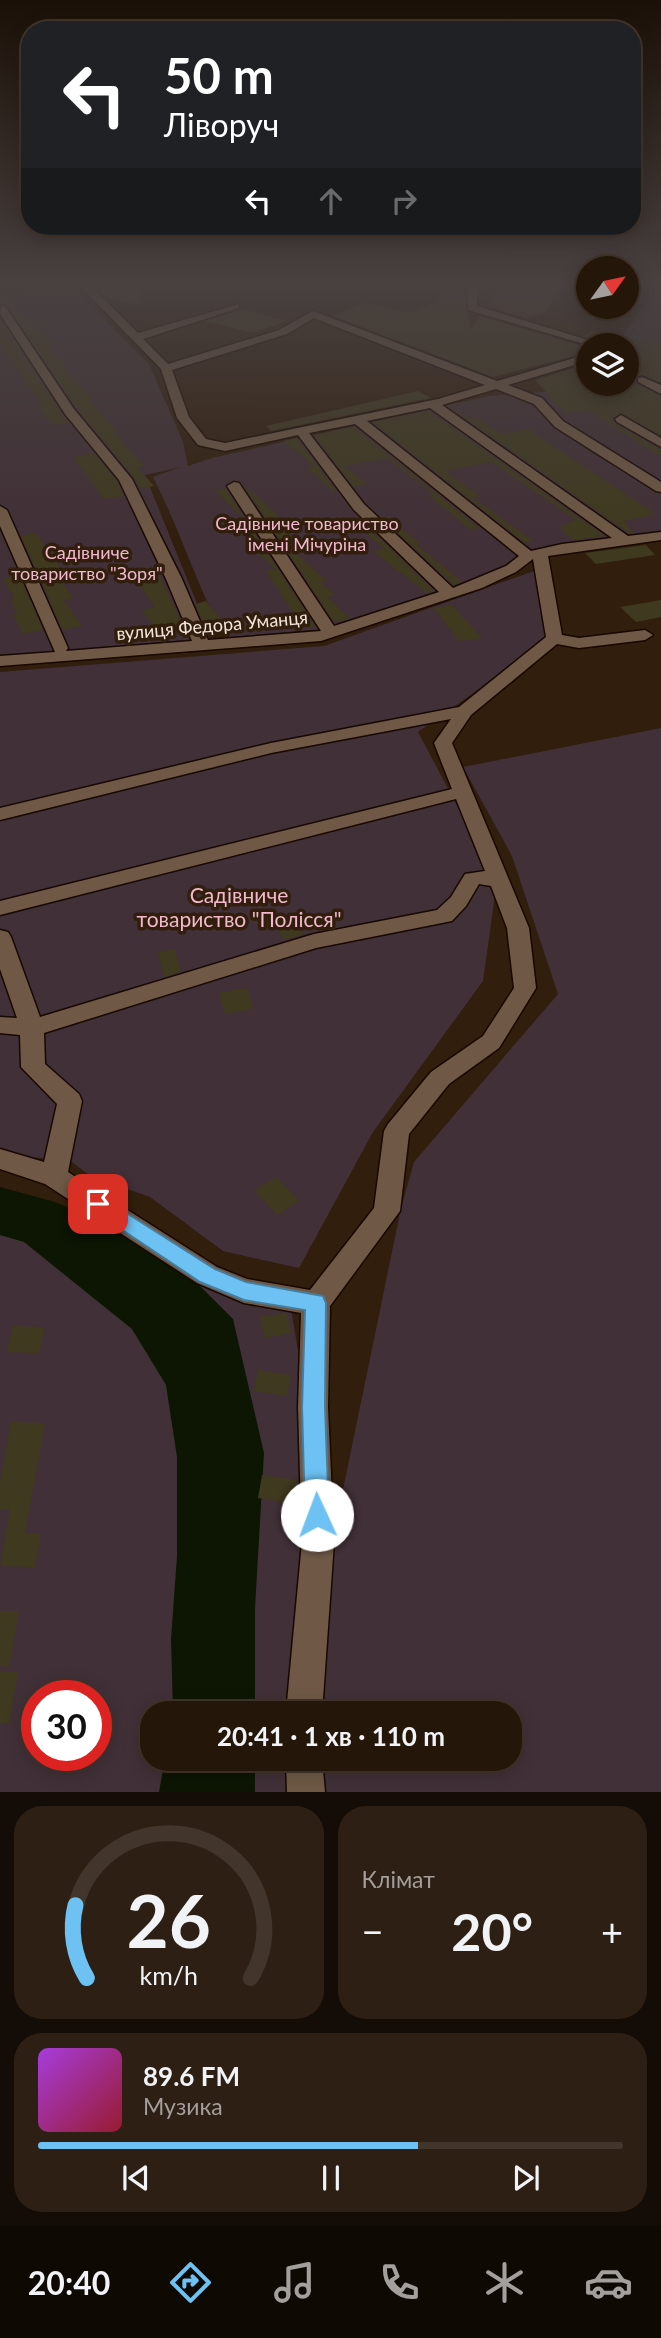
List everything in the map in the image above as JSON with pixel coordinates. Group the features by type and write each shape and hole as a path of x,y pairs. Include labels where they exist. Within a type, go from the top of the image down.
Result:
{"street":[{"path":"0,653 201,643 174,579 125,478 69,411 43,369"},
{"path":"166,369 183,418 202,442 225,447 432,404 551,369"},
{"path":"454,369 538,401"},
{"path":"525,376 538,401 559,425 661,488"},
{"path":"642,380 661,390"},
{"path":"432,404 625,540"},
{"path":"621,419 661,443"},
{"path":"358,420 534,555 554,639"},
{"path":"302,432 359,507 450,594"},
{"path":"234,486 330,632"},
{"path":"0,510 60,648"},
{"name":"вулиця Федора Уманця","path":"0,661 201,643 321,636 450,594 511,569 534,555 562,548 661,536"},
{"path":"305,1701 318,1542 313,1407 316,1303 387,1211 397,1131 440,1078 491,1042 524,988 518,928 443,743 465,711 554,639 579,643 653,629"},
{"path":"0,814 271,748 465,711"},
{"path":"0,908 463,792"},
{"path":"0,1025 32,1028 314,941 444,916 459,901 472,879 483,877 498,881"},
{"path":"0,937 32,1028 33,1066 70,1101 54,1177"},
{"path":"0,1159 54,1177 142,1231 208,1276 244,1291 316,1303"},
{"path":"305,1771 306,1792"}],"green space":[{"name":"Садівниче товариство імені Мічуріна","path":"0,369 151,369 183,442 188,466 212,458 489,396 576,389 576,396 639,396 639,374 647,369 661,369 661,533 562,544 428,596 324,629 225,638 153,477 181,467 145,475 211,638 0,656"},
{"name":"Садівниче товариство \"Полісся\"","path":"534,571 550,639 418,732 497,881 483,981 373,1132 299,1268 223,1251 150,1197 90,1176 71,1161 0,1154 0,672 324,646"},
{"path":"661,728 661,1792 0,1792 0,1234 291,1309 331,1548 401,1208 414,1162 558,994 512,856 463,767"}],"shaded area":[{"path":"0,1187 55,1202 158,1244 233,1319 264,1453 255,1608 255,1701 173,1701 171,1639 177,1556 177,1457 166,1385 132,1329 24,1242 0,1235"},
{"path":"163,1771 255,1771 255,1792 159,1792"}],"building":[{"path":"17,369 33,369 69,423 52,425 37,405 42,405"},
{"path":"50,369 66,369 94,400 90,401 116,429 113,430 123,443 145,466 137,467 154,486 140,488 134,477 76,407"},
{"path":"471,369 525,369 493,377"},
{"path":"576,369 576,396 639,396 639,385 661,396 661,435 622,413 612,418 616,424 661,450 661,457 589,411 565,413 535,380"},
{"path":"639,369 661,369 661,382 643,375 639,376"},
{"path":"418,391 431,398 271,431 266,426"},
{"path":"451,408 470,418 475,417 502,434 528,429 656,514 624,521 634,533 629,533"},
{"path":"429,411 605,536 572,540 559,527 576,520 492,462 445,471 481,497 474,498 533,541 525,543 373,422"},
{"path":"354,427 479,528 471,530 428,495 433,494 387,458 345,466 367,484 354,487 314,435"},
{"path":"297,438 336,491 306,467 314,466 283,441"},
{"path":"94,453 117,481 124,496 104,499 73,457"},
{"path":"243,484 279,516 272,518 303,550 295,552 326,581 321,582 335,595 327,597 350,618 334,622"},
{"path":"225,488 315,626 309,627 290,608 266,571 275,569 255,550 261,548 240,527 249,525 215,490"},
{"path":"387,517 462,582 454,585 382,518"},
{"path":"363,522 434,591 427,593 373,551 384,548 356,525"},
{"path":"36,533 60,568 53,569 73,598 64,600 82,626 63,630 21,536"},
{"path":"646,545 655,555 596,564 585,553"},
{"path":"19,575 43,630 23,634 13,614 17,613 10,599 14,598 3,578"},
{"path":"161,579 184,628 158,633 142,610 155,607 138,583"},
{"path":"661,600 661,617 636,622 620,607"},
{"path":"206,601 221,619 204,623 195,604"},
{"path":"452,605 482,638 459,641 434,608"},
{"path":"298,924 304,934 284,940 278,930"},
{"path":"175,949 181,972 164,977 158,952"},
{"path":"247,988 253,1009 225,1014 219,992"},
{"path":"277,1177 299,1201 277,1215 254,1190"},
{"path":"287,1313 291,1333 264,1338 260,1317"},
{"path":"13,1326 45,1327 39,1353 7,1352"},
{"path":"258,1370 291,1375 287,1396 254,1391"},
{"path":"11,1422 45,1423 25,1534 41,1534 35,1567 0,1566 10,1509 0,1509 0,1481"},
{"path":"262,1475 297,1480 293,1504 258,1498"},
{"path":"0,1611 19,1611 9,1667 0,1666"},
{"path":"0,1671 18,1672 9,1724 0,1723"}],"route":[{"path":"98,1204 208,1276 244,1291 316,1303 313,1407 317,1515"}],"park label":[{"name":"Садівниче товариство \"Зоря\"","path":"87,562"}]}
